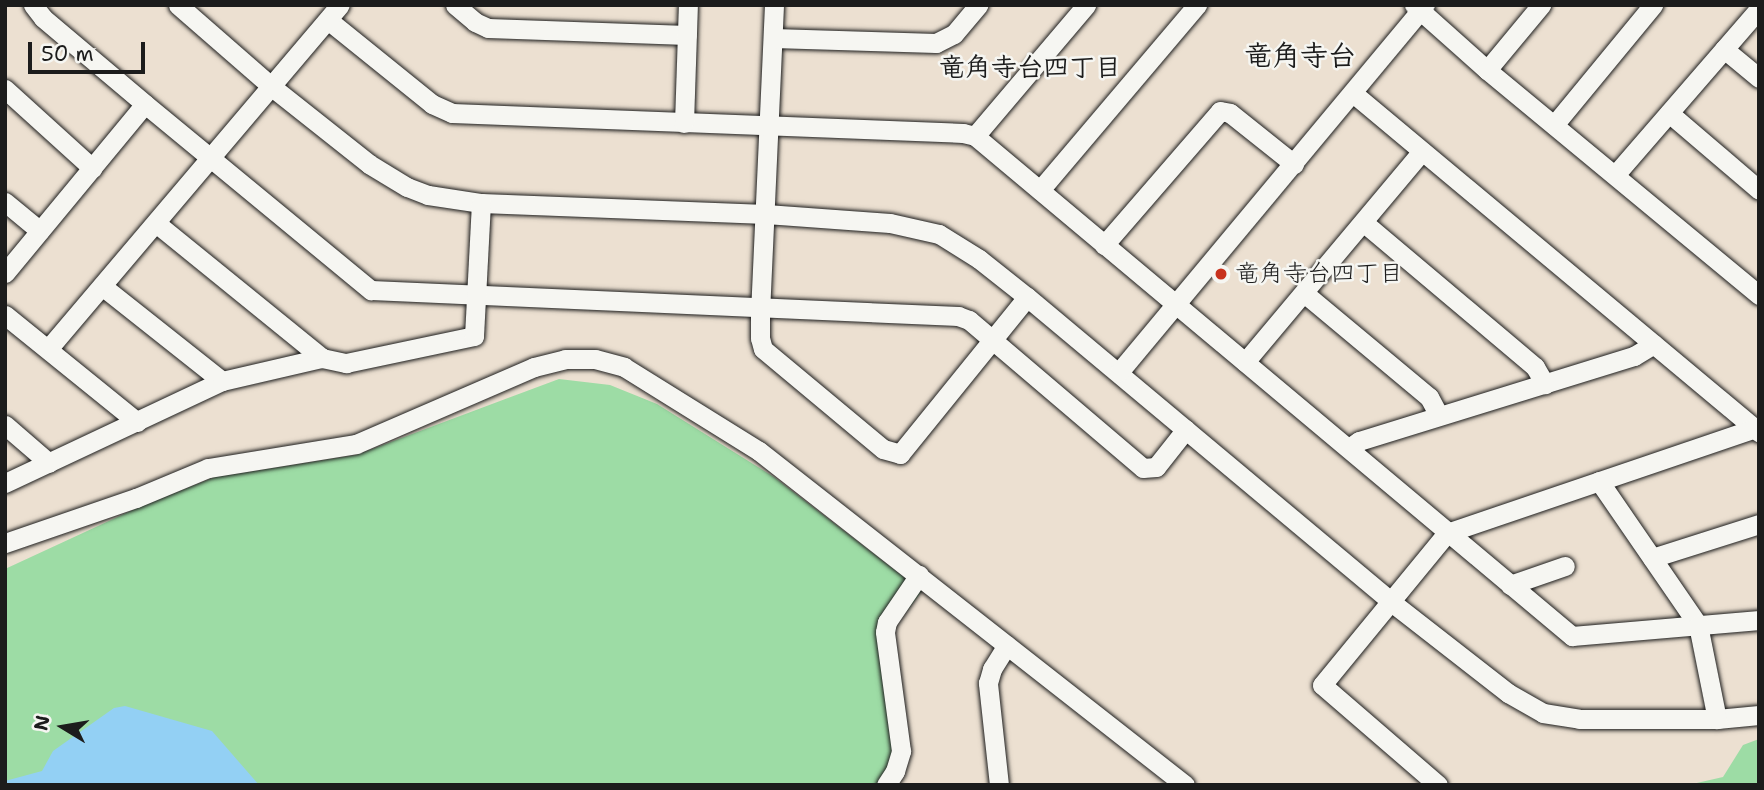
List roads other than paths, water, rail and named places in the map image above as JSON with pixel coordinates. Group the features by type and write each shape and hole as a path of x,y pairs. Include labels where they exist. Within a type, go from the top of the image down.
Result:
{"street":[{"path":"33,5 43,18 365,288 380,292 958,316 969,320 1143,468 1156,467 1186,429"},
{"path":"178,5 272,87 369,164 400,183 428,195 481,203 766,214 890,223 925,230 963,248 1027,297 1390,601 1508,693 1543,713 1579,719 1717,719 1759,715"},
{"path":"455,5 475,22 488,28 687,36"},
{"path":"684,122 688,5"},
{"path":"774,5 760,309 760,338 768,354 883,449 894,455 905,450 1027,297"},
{"path":"773,38 936,43 954,34 978,5"},
{"path":"975,136 1086,5"},
{"path":"1040,191 1197,5"},
{"path":"1487,69 1541,5"},
{"path":"1554,125 1653,5"},
{"path":"1119,372 1354,94 1420,7 1487,69 1759,295"},
{"path":"1615,175 1759,9"},
{"path":"48,349 334,12 432,104 452,113 963,133 975,136 1572,636 1759,620"},
{"path":"1724,49 1759,78"},
{"path":"5,89 92,168"},
{"path":"1354,94 1757,430"},
{"path":"5,273 145,104"},
{"path":"1104,245 1220,111 1230,113 1294,164"},
{"path":"1669,113 1759,190"},
{"path":"1245,362 1422,151"},
{"path":"5,202 40,231"},
{"path":"5,482 222,381 322,358 346,363 474,336 481,203"},
{"path":"1363,222 1535,367 1545,384"},
{"path":"156,223 322,358"},
{"path":"102,286 222,381"},
{"path":"1304,293 1430,397 1439,416"},
{"path":"5,315 137,422"},
{"path":"1349,448 1359,441 1634,356 1654,344"},
{"path":"5,543 136,498 208,468 356,444 534,367 565,359 595,359 624,367 759,451 1185,785"},
{"path":"5,425 49,463"},
{"path":"1438,785 1322,685 1447,533 1757,430"},
{"path":"1599,481 1698,625 1717,719"},
{"path":"1652,558 1759,524"},
{"path":"1510,585 1565,566"},
{"path":"886,785 895,771 901,751 885,632 887,622 919,575"},
{"path":"999,785 988,683 992,669 1007,645"}],"water":[{"path":"125,706 212,731 259,785 5,785 5,781 42,771 53,751 114,708"}],"place":[{"name":"竜角寺台四丁目","path":"1221,274"}],"district":[{"name":"竜角寺台","path":"1300,55"},
{"name":"竜角寺台四丁目","path":"1030,67"}]}
